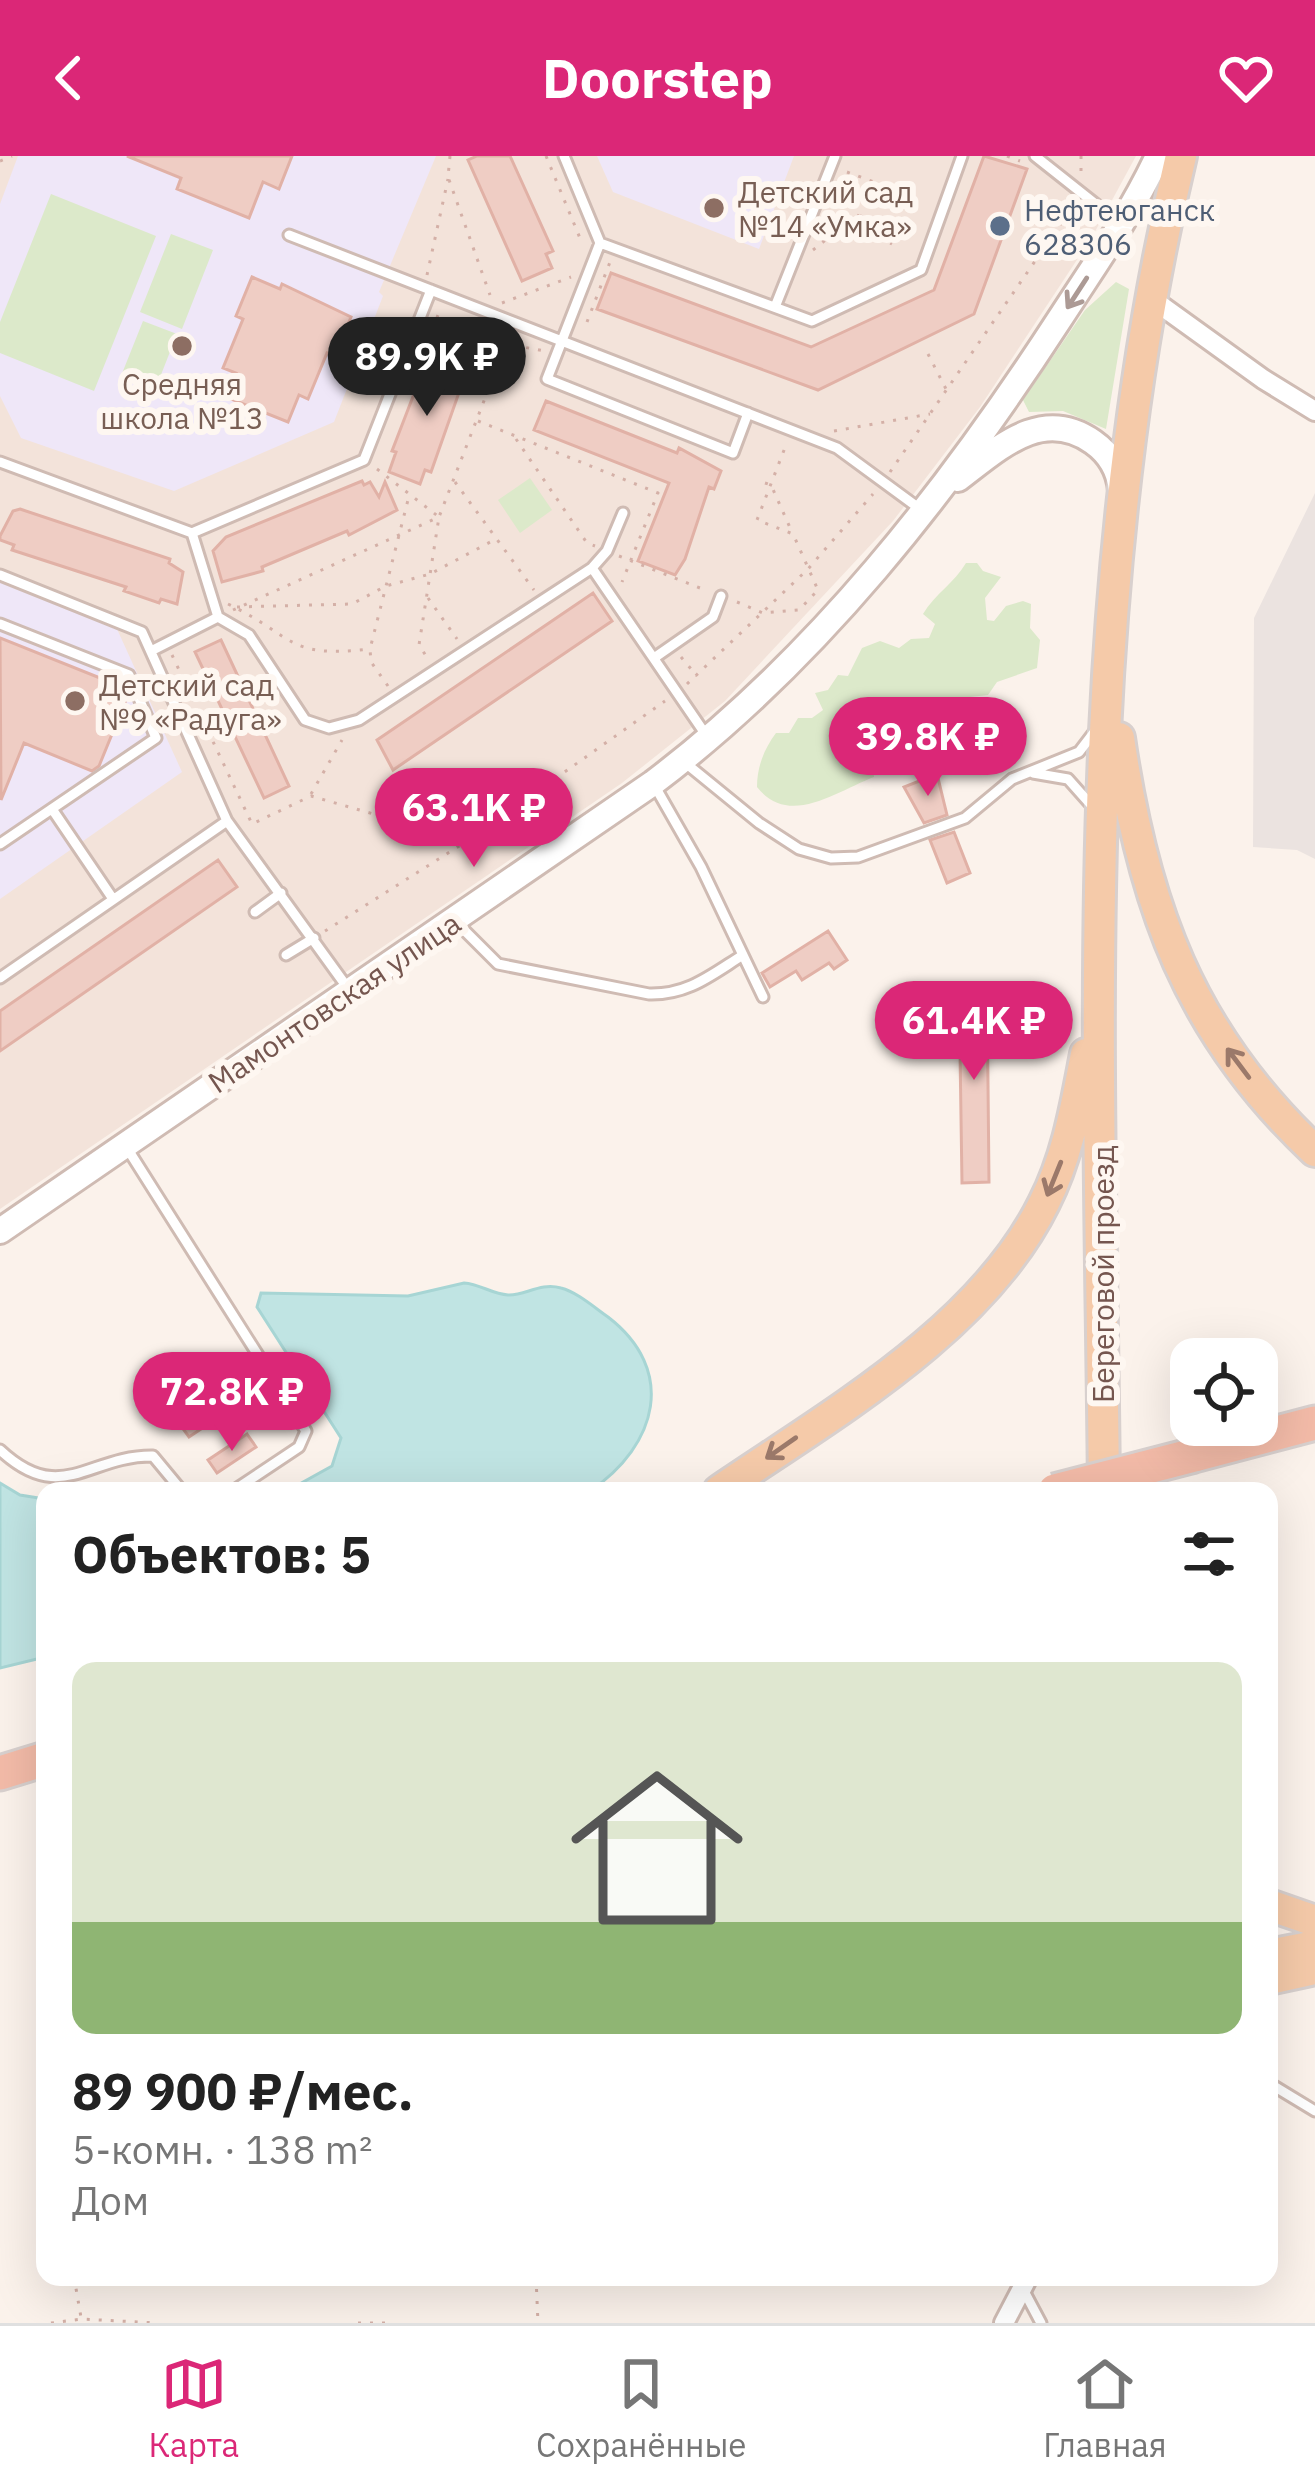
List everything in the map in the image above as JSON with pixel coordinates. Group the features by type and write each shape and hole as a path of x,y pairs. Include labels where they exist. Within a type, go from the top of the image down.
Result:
{"highway":[{"path":"1278,1433 1315,1424"},
{"path":"1090,1482 1228,1446"},
{"path":"0,1760 36,1752"},
{"path":"0,1773 36,1763"}],"main road":[{"path":"1181,156 1152,299 1122,506 1107,661 1138,856 1179,966 1230,1053 1315,1151"},
{"name":"Береговой проезд","path":"1104,1482 1099,983 1107,661"},
{"path":"732,1482 916,1352 971,1304 1016,1254 1045,1202 1070,1137 1099,983"},
{"path":"1278,1442 1315,1441"},
{"path":"1278,1908 1315,1921"},
{"path":"1278,1953 1315,1946"},
{"path":"1278,1977 1315,1969"}],"street":[{"name":"Мамонтовская улица","path":"0,1231 653,783 709,739 792,659 930,503 993,421 1121,224 1158,156"},
{"path":"1152,299 1315,411"},
{"path":"930,503 1007,442 1046,426 1078,434 1111,459 1119,476 1122,506"},
{"path":"1004,2323 1024,2286"}],"lane":[{"path":"564,156 601,243 547,379 738,455 748,413"},
{"path":"775,307 835,156"},
{"path":"601,243 812,321 921,270 962,156"},
{"path":"1035,156 1121,224"},
{"path":"290,235 837,448 883,482 930,503"},
{"path":"0,462 192,533 364,460 428,288"},
{"path":"192,533 223,619 249,635 305,721 329,728 359,720 594,569 613,553 623,513"},
{"path":"594,569 709,739"},
{"path":"0,575 142,632 227,821 350,991"},
{"path":"654,658 713,617 722,596"},
{"path":"151,651 223,619"},
{"path":"0,624 129,675 156,738 0,844"},
{"path":"683,761 759,823 799,848 831,858 858,857 965,818 1000,787 1079,752 1095,732 1107,661"},
{"path":"1027,772 1056,775 1081,788 1092,803 1101,840"},
{"path":"653,783 701,867 763,997"},
{"path":"52,809 113,899"},
{"path":"0,978 227,821"},
{"path":"255,912 281,893"},
{"path":"454,920 498,964 650,994 675,995 692,988 743,955"},
{"path":"286,955 314,938"},
{"path":"125,1145 306,1430 299,1448 247,1482"},
{"path":"0,1450 17,1467 56,1479 153,1456 175,1482"},
{"path":"1278,2088 1315,2111"},
{"path":"1027,2286 1041,2323"}],"path":[{"path":"0,161 12,156"},
{"path":"428,288 450,156"},
{"path":"546,156 586,251 610,260 587,322"},
{"path":"314,938 467,841 677,693 808,569 883,482 1081,195 1081,156"},
{"path":"841,169 913,196"},
{"path":"852,219 854,175"},
{"path":"448,177 494,306 590,270"},
{"path":"807,254 852,219 902,227"},
{"path":"861,219 867,231 892,244"},
{"path":"429,314 506,344 557,353"},
{"path":"436,670 419,645 440,518 506,344"},
{"path":"928,354 947,390"},
{"path":"793,534 757,521 788,441 931,414"},
{"path":"514,436 586,543 763,613 799,610 818,590 768,484"},
{"path":"370,464 440,518"},
{"path":"454,480 542,600"},
{"path":"395,697 371,662 370,649 410,495"},
{"path":"223,619 235,607 440,518"},
{"path":"235,607 352,604 386,586 430,574 496,538"},
{"path":"594,569 613,553"},
{"path":"427,596 465,651"},
{"path":"224,602 305,650 370,649"},
{"path":"170,653 252,824 310,796 341,740"},
{"path":"310,796 467,841"},
{"path":"76,2286 82,2321"},
{"path":"536,2286 538,2323"},
{"path":"51,2323 158,2323"},
{"path":"358,2323 388,2323"}],"shaded area":[{"path":"0,156 1136,156 1092,237 980,407 893,521 725,701 622,783 0,1209"},
{"name":"Средняя школа №13","path":"18,156 436,156 379,292 383,296 334,422 174,491 21,438 0,396 0,204"},
{"name":"Детский сад №14 «Умка»","path":"597,156 794,156 759,249 613,192"},
{"path":"1315,493 1315,859 1297,850 1253,847 1254,618"},
{"name":"Детский сад №9 «Радуга»","path":"0,582 117,629 182,772 0,899"}],"green space":[{"path":"51,194 156,236 94,391 0,353 0,322"},
{"path":"171,234 213,250 182,329 140,312"},
{"path":"1116,282 1129,289 1106,429 1063,411 1029,412 1023,400 1085,310"},
{"path":"143,321 177,334 155,390 121,376"},
{"path":"530,478 552,510 520,533 498,500"},
{"path":"966,563 977,563 983,571 1001,577 985,598 987,620 994,621 1006,606 1023,601 1031,604 1030,628 1040,640 1037,668 997,682 988,695 970,697 961,710 941,703 923,742 906,746 873,767 874,777 814,803 784,805 770,799 757,787 757,780 762,758 776,733 789,733 798,718 812,718 823,710 815,693 828,690 838,675 848,676 862,648 880,641 899,648 911,639 929,638 935,624 923,614"}],"water":[{"path":"464,1283 508,1295 546,1287 561,1288 592,1305 630,1338 651,1383 644,1430 631,1452 601,1482 303,1482 332,1466 341,1438 257,1307 261,1293 408,1296"},
{"path":"0,1483 20,1495 36,1498 36,1659 0,1668"}],"building":[{"path":"127,156 292,156 279,189 263,182 249,218 177,189 181,178"},
{"path":"510,156 553,251 546,254 552,268 522,281 468,160"},
{"path":"984,156 1027,169 974,314 818,390 597,309 611,273 811,347 934,290"},
{"path":"252,277 280,289 282,284 351,317 335,356 327,353 308,399 299,395 288,422 226,397 236,373 223,368 243,319 236,316"},
{"path":"436,355 468,367 431,472 425,470 420,484 389,472 396,452 392,451 424,368"},
{"path":"546,401 677,453 679,448 721,471 714,489 709,487 675,575 638,561 669,483 534,430"},
{"path":"362,481 364,485 370,482 379,497 385,482 397,510 349,535 347,531 262,567 263,571 222,582 213,551 226,537"},
{"path":"20,509 170,559 183,572 177,604 161,599 159,603 124,591 126,587 12,550 14,545 0,536 13,511"},
{"path":"593,593 612,621 393,770 377,740"},
{"path":"0,638 125,688 128,695 99,766 92,771 24,743 1,800"},
{"path":"221,640 289,786 264,798 195,652"},
{"path":"937,774 947,815 924,823 904,787"},
{"path":"954,832 970,873 947,883 930,840"},
{"path":"218,860 237,887 0,1051 0,1011"},
{"path":"828,931 847,960 834,969 829,963 802,980 796,971 770,987 762,973"},
{"path":"959,985 987,985 989,1182 962,1183"},
{"path":"226,1390 237,1405 189,1437 178,1422"},
{"path":"247,1434 256,1447 217,1473 208,1460"}],"place":[{"name":"Детский сад №14 «Умка»","path":"714,208"},
{"name":"Нефтеюганск 628306","path":"1000,226"},
{"name":"Средняя школа №13","path":"182,346"},
{"name":"Детский сад №9 «Радуга»","path":"75,701"}]}
